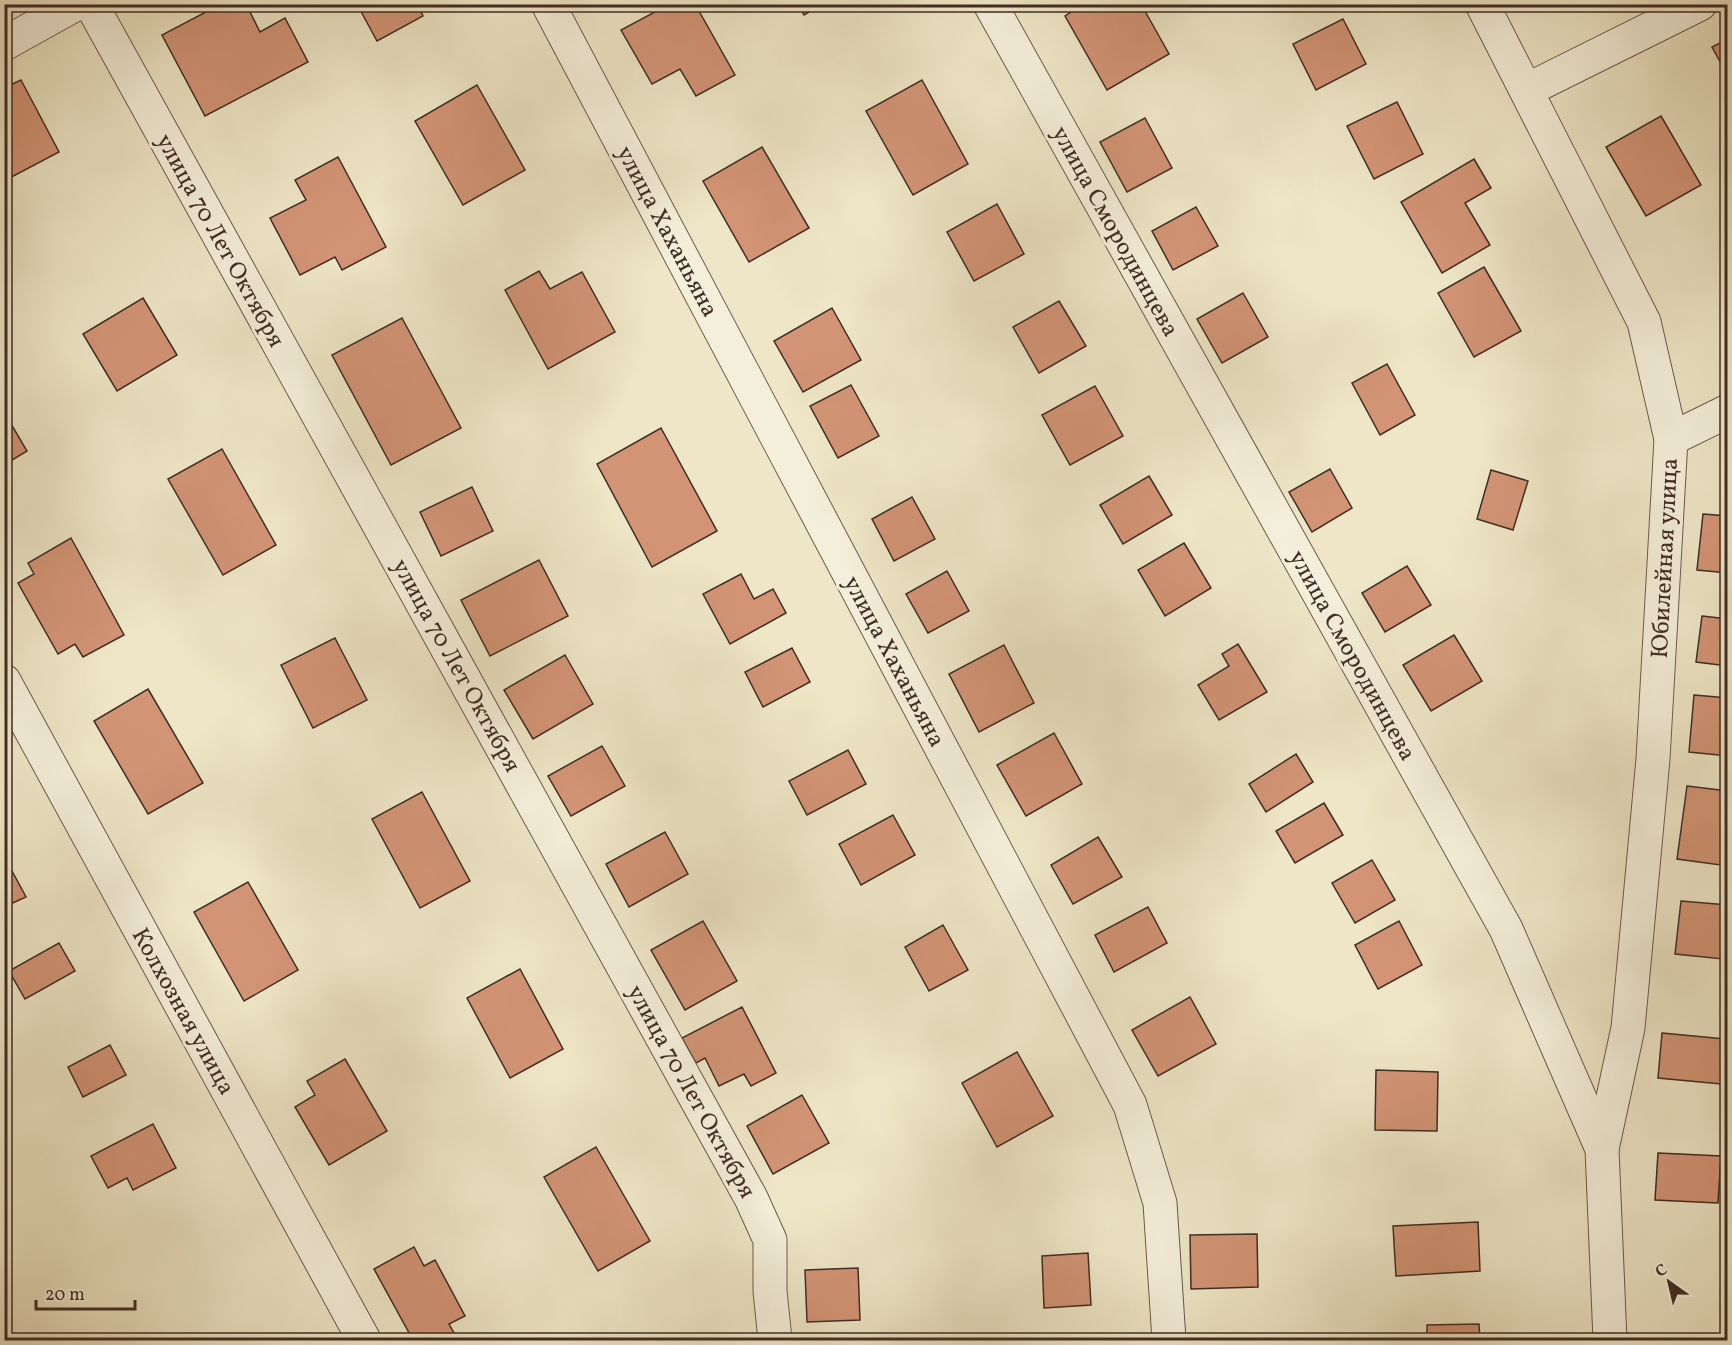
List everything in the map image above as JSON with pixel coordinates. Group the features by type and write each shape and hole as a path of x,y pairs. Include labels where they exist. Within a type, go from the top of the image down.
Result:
{"street":[{"path":"4,44 76,4"},
{"name":"улица 70 Лет Октября","path":"91,4 751,1198 770,1240 770,1291 775,1341"},
{"name":"улица Хаханьяна","path":"548,4 1130,1105 1160,1203 1169,1341"},
{"name":"улица Смородинцева","path":"990,4 1506,930 1602,1149 1610,1341"},
{"name":"Юбилейная улица","path":"1482,4 1644,322 1671,439 1653,759 1628,1028 1602,1149"},
{"path":"1527,90 1700,4"},
{"path":"1671,439 1728,411"},
{"name":"Колхозная улица","path":"4,681 364,1341"}],"building":[{"path":"221,4 246,4 260,32 285,18 308,62 205,116 162,35"},
{"path":"357,4 417,4 423,16 377,41"},
{"path":"651,4 695,4 735,75 696,96 680,69 652,84 621,30 655,12"},
{"path":"798,4 823,4 804,15"},
{"path":"1083,4 1141,4 1169,54 1107,90 1065,16"},
{"path":"1343,19 1366,64 1316,90 1293,44"},
{"path":"1728,39 1728,76 1712,47"},
{"path":"21,80 59,152 4,181 4,88"},
{"path":"922,80 968,164 913,195 866,111"},
{"path":"477,85 525,170 463,205 415,121"},
{"path":"1397,102 1423,154 1374,179 1347,126"},
{"path":"1661,116 1701,185 1646,216 1606,147"},
{"path":"1145,118 1172,168 1127,192 1100,142"},
{"path":"762,147 809,228 749,262 703,181"},
{"path":"338,157 386,247 342,270 335,257 300,275 270,218 306,200 295,180"},
{"path":"1474,159 1491,188 1465,203 1490,245 1442,273 1401,202"},
{"path":"997,204 1024,254 974,281 947,232"},
{"path":"1196,207 1218,246 1173,270 1152,231"},
{"path":"1484,267 1521,331 1474,357 1438,293"},
{"path":"539,271 550,289 582,272 615,332 548,369 505,290"},
{"path":"1243,293 1268,337 1222,363 1197,319"},
{"path":"143,298 177,355 117,391 83,334"},
{"path":"1059,301 1086,346 1039,373 1013,327"},
{"path":"832,308 861,360 803,392 774,341"},
{"path":"402,318 461,428 391,465 332,355"},
{"path":"1387,364 1415,415 1380,435 1352,383"},
{"path":"851,385 879,436 838,458 810,406"},
{"path":"1095,386 1123,436 1070,465 1042,415"},
{"path":"4,412 27,451 4,465"},
{"path":"661,428 717,531 652,567 597,464"},
{"path":"222,449 276,545 223,575 168,479"},
{"path":"1330,469 1352,508 1312,532 1289,492"},
{"path":"1491,470 1528,481 1513,530 1477,519"},
{"path":"1149,476 1172,515 1123,544 1100,505"},
{"path":"472,487 493,531 441,556 420,512"},
{"path":"912,497 935,539 894,561 872,519"},
{"path":"1703,514 1728,516 1728,573 1697,570"},
{"path":"71,538 124,635 83,657 75,644 58,654 18,583 34,574 28,563"},
{"path":"1184,543 1211,588 1165,616 1138,570"},
{"path":"539,560 568,616 490,656 461,600"},
{"path":"1407,566 1431,605 1385,632 1362,593"},
{"path":"947,571 969,611 928,633 906,594"},
{"path":"741,574 754,599 773,589 786,613 730,644 703,594"},
{"path":"1702,616 1728,619 1728,666 1696,662"},
{"path":"1454,635 1482,681 1431,711 1403,665"},
{"path":"335,638 367,700 313,728 281,665"},
{"path":"1238,644 1267,692 1219,720 1198,685 1229,666 1222,654"},
{"path":"1004,645 1034,703 979,732 949,674"},
{"path":"792,648 810,682 763,707 745,672"},
{"path":"565,655 593,704 533,739 504,690"},
{"path":"148,689 203,783 148,814 94,721"},
{"path":"1694,695 1728,698 1728,756 1689,752"},
{"path":"1054,733 1082,784 1026,816 997,765"},
{"path":"602,746 625,786 571,816 548,776"},
{"path":"848,750 866,784 807,815 789,781"},
{"path":"1296,754 1313,782 1266,812 1249,784"},
{"path":"1687,786 1728,791 1728,866 1677,859"},
{"path":"422,792 470,881 420,908 372,819"},
{"path":"1324,803 1343,835 1295,863 1276,831"},
{"path":"893,815 915,855 861,885 839,844"},
{"path":"665,832 688,874 629,907 606,864"},
{"path":"1098,837 1122,877 1073,904 1051,865"},
{"path":"1372,860 1395,900 1355,923 1332,883"},
{"path":"12,871 26,897 4,907 4,875"},
{"path":"248,882 298,970 244,1001 194,912"},
{"path":"1681,901 1728,905 1723,959 1675,954"},
{"path":"1148,907 1167,943 1114,972 1095,935"},
{"path":"703,921 737,981 685,1010 651,950"},
{"path":"1399,921 1422,965 1378,989 1355,945"},
{"path":"943,925 968,970 929,991 905,947"},
{"path":"59,943 75,971 25,999 9,971"},
{"path":"520,969 563,1049 510,1078 467,998"},
{"path":"1190,997 1216,1044 1158,1076 1132,1030"},
{"path":"742,1007 776,1073 751,1086 744,1074 719,1086 705,1058 696,1063 682,1038"},
{"path":"1662,1033 1725,1039 1721,1084 1658,1078"},
{"path":"110,1045 126,1075 83,1097 68,1067"},
{"path":"1017,1052 1053,1116 997,1147 962,1083"},
{"path":"345,1059 387,1131 329,1165 295,1107 315,1095 307,1081"},
{"path":"1376,1070 1438,1072 1437,1131 1375,1130"},
{"path":"802,1095 829,1143 773,1174 747,1126"},
{"path":"153,1124 176,1168 133,1190 127,1178 108,1188 91,1156"},
{"path":"596,1147 650,1241 598,1271 544,1177"},
{"path":"1658,1153 1721,1156 1718,1203 1655,1200"},
{"path":"1478,1222 1480,1271 1396,1276 1393,1226"},
{"path":"1257,1234 1258,1287 1191,1289 1190,1235"},
{"path":"414,1247 424,1266 435,1260 465,1316 449,1324 458,1340 413,1340 374,1269"},
{"path":"1088,1253 1091,1305 1044,1308 1042,1256"},
{"path":"858,1268 860,1320 807,1322 805,1270"},
{"path":"1479,1324 1480,1340 1427,1340 1427,1325"}]}
